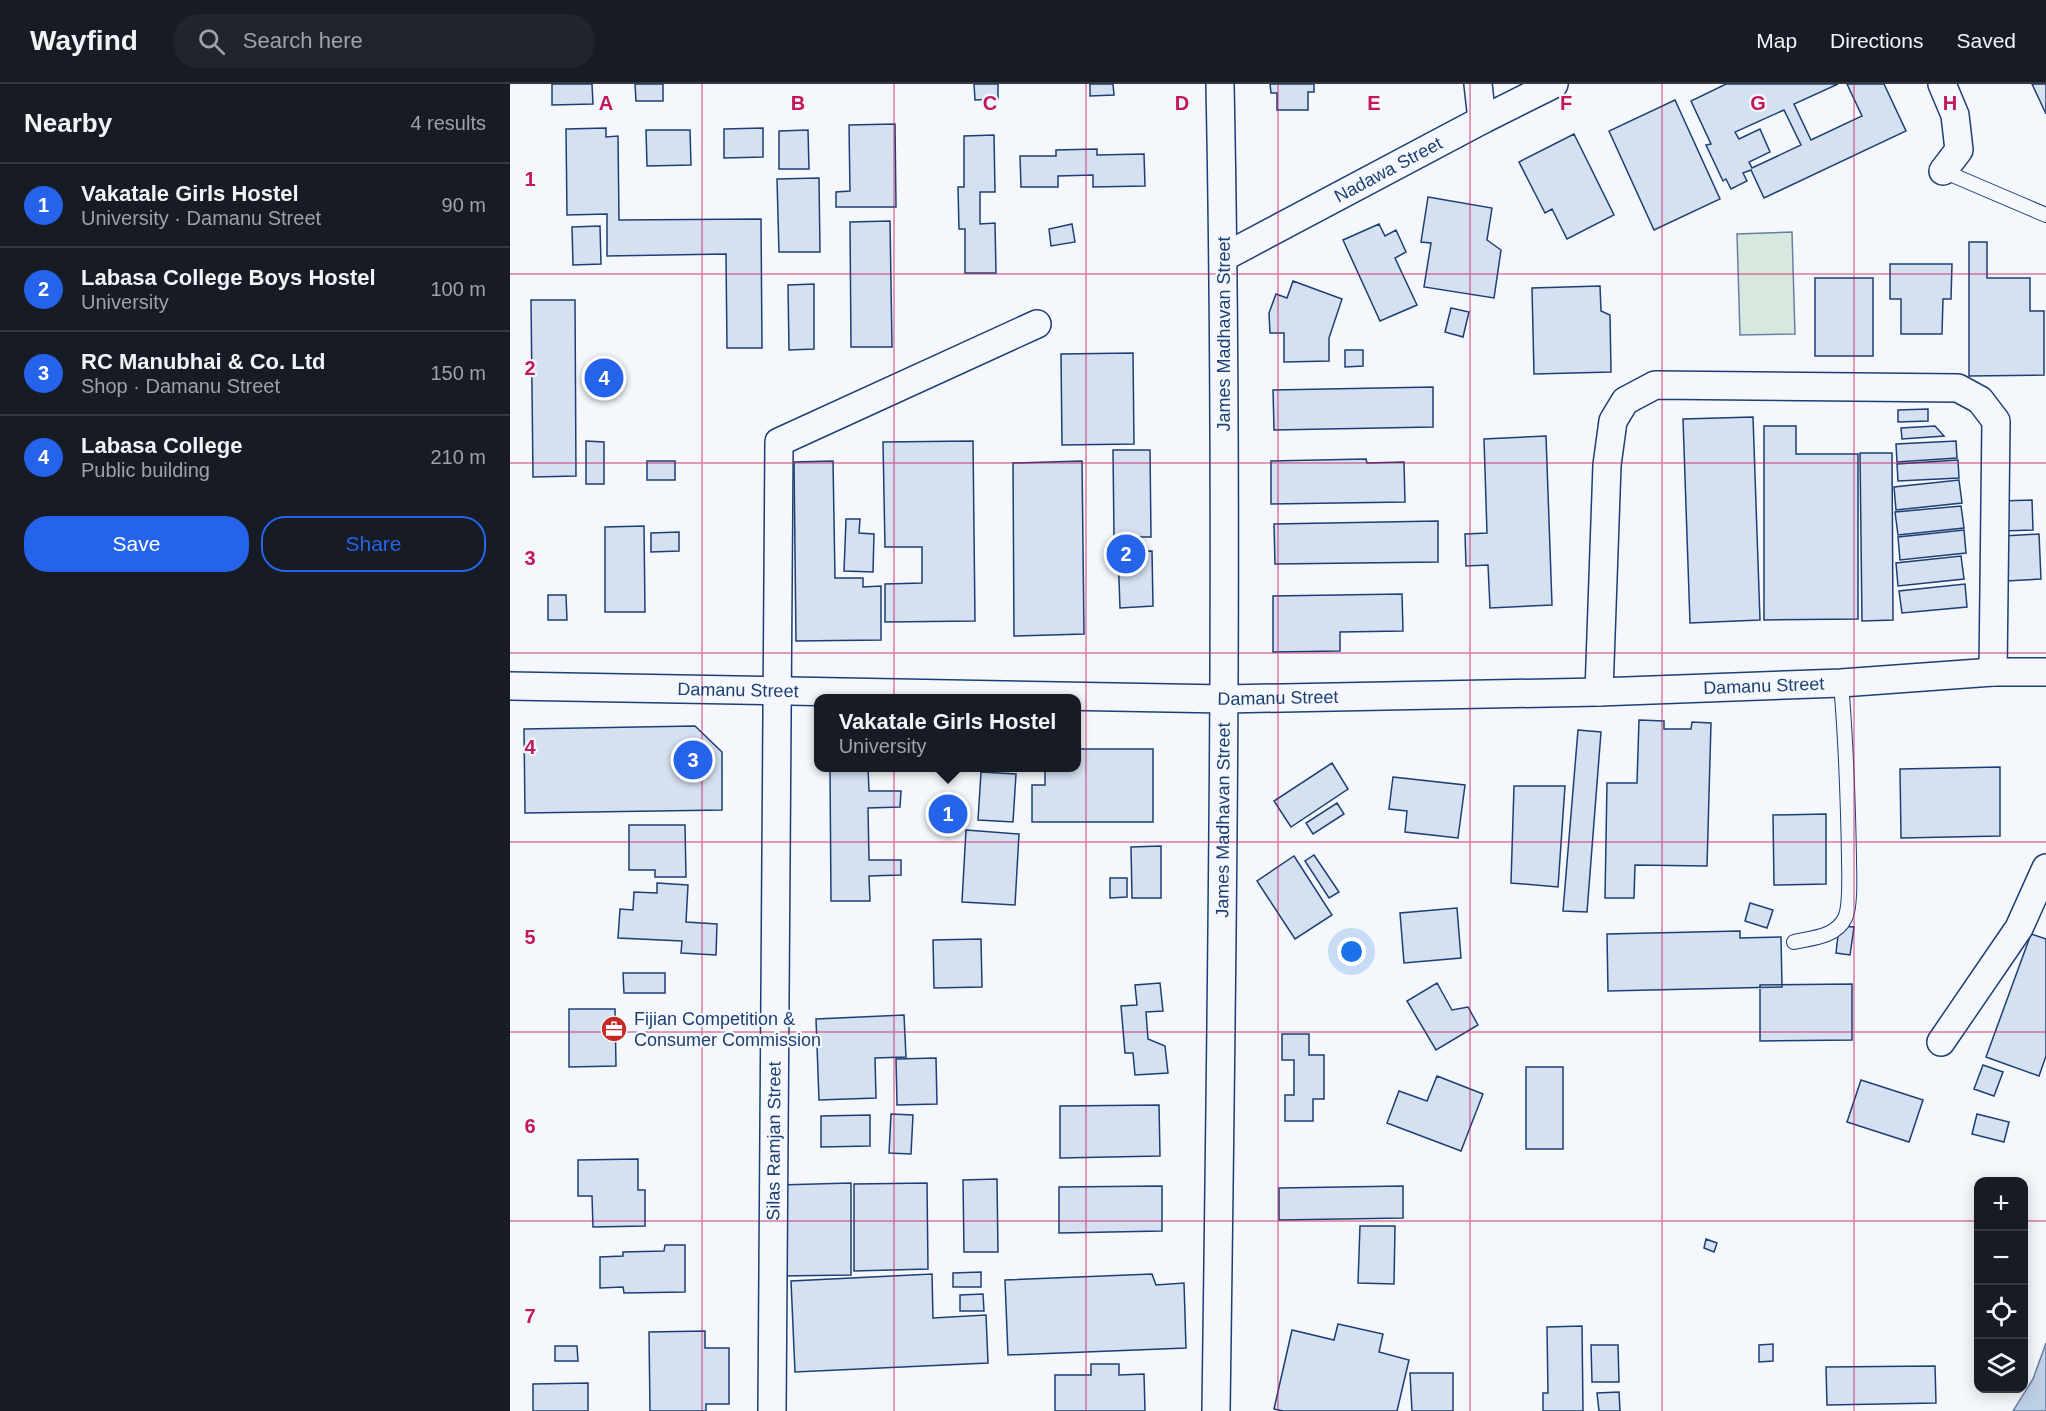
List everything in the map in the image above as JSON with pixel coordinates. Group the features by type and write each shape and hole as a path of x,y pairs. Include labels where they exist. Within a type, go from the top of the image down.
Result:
{"street":[{"name":"James Madhavan Street","path":"1216,1411 1225,699 1224,257 1220,84"},
{"path":"1478,84 1482,120"},
{"name":"Nadawa Street","path":"1224,257 1554,84"},
{"path":"1942,84 1955,115 1959,150 1943,171"},
{"name":"Silas Ramjan Street","path":"772,1411 779,442 1037,324"},
{"path":"1599,692 1607,465 1613,421 1625,401 1655,386 1958,388 1980,400 1996,421 1993,672"},
{"name":"Damanu Street","path":"1081,696 1225,699 1599,692 1842,683 1993,672 2046,672"},
{"name":"Damanu Street","path":"510,686 976,694"},
{"path":"1941,1042 2019,928 2046,868"}],"lane":[{"path":"1943,171 2046,215"},
{"path":"1794,942 1828,935 1846,917 1849,888 1848,775 1842,683"}],"shaded area":[{"path":"1792,232 1795,334 1740,335 1737,234"}],"water":[{"path":"2046,1343 2046,1411 2013,1411 2024,1393 2028,1393 2028,1387"}],"building":[{"path":"552,84 592,84 593,104 552,105"},
{"path":"635,84 663,84 663,101 636,101"},
{"path":"974,84 998,84 998,99 975,100"},
{"path":"1090,84 1113,84 1114,95 1090,96"},
{"path":"1270,84 1314,84 1314,92 1308,92 1308,110 1277,110 1277,93 1271,93"},
{"path":"1726,84 1838,84 1794,104 1811,140 1862,116 1847,84 1884,84 1906,131 1764,198 1751,170 1743,173 1747,181 1731,189 1726,179 1723,181 1706,145 1711,144 1691,101","holes":["1784,110 1801,145 1752,168 1749,162 1770,152 1760,129 1739,139 1735,132"]},
{"path":"2032,84 2046,84 2046,114"},
{"path":"1675,100 1720,199 1654,230 1609,131"},
{"path":"895,124 896,207 836,207 836,192 850,191 849,125"},
{"path":"606,128 606,137 618,136 619,220 761,219 762,348 727,348 726,254 607,256 607,214 567,215 566,129"},
{"path":"763,128 763,157 724,158 724,129"},
{"path":"646,130 690,130 691,165 647,166"},
{"path":"808,130 809,169 779,169 779,131"},
{"path":"1574,134 1614,215 1567,239 1552,209 1545,213 1519,162"},
{"path":"994,135 995,192 980,192 980,224 995,223 996,273 965,273 965,229 959,229 958,187 964,187 964,136"},
{"path":"1097,149 1097,155 1144,154 1145,186 1093,187 1093,175 1058,176 1058,187 1021,187 1020,156 1056,156 1056,150"},
{"path":"819,178 820,252 779,252 777,179"},
{"path":"1428,197 1492,208 1487,240 1501,250 1494,298 1424,287 1431,243 1421,242"},
{"path":"890,221 892,347 851,347 850,222"},
{"path":"1072,224 1075,242 1051,246 1049,229"},
{"path":"1379,224 1385,236 1396,230 1406,252 1395,258 1417,305 1380,321 1343,240"},
{"path":"600,226 601,264 573,265 572,227"},
{"path":"1969,242 1987,242 1987,278 2030,278 2030,311 2044,311 2044,375 1969,376"},
{"path":"1890,264 1952,264 1951,299 1943,299 1942,334 1901,334 1901,299 1890,299"},
{"path":"1815,278 1873,278 1873,356 1815,356"},
{"path":"1293,281 1342,299 1329,338 1329,361 1284,362 1284,333 1270,333 1269,313 1276,294 1287,298"},
{"path":"814,284 814,349 789,350 788,285"},
{"path":"1600,286 1601,311 1610,315 1611,372 1534,374 1532,288"},
{"path":"531,300 575,300 576,476 533,477"},
{"path":"1451,308 1469,312 1463,337 1445,332"},
{"path":"1345,350 1363,350 1363,366 1345,367"},
{"path":"1133,353 1134,444 1062,445 1061,354"},
{"path":"1433,387 1433,427 1274,430 1273,390"},
{"path":"1928,409 1928,421 1898,422 1898,410"},
{"path":"1753,417 1760,620 1690,623 1683,419"},
{"path":"1764,426 1796,426 1796,454 1858,454 1858,619 1764,620"},
{"path":"1935,426 1944,436 1902,439 1901,428"},
{"path":"1546,436 1552,605 1490,608 1488,565 1466,566 1465,534 1487,533 1484,439"},
{"path":"586,441 604,442 604,484 586,484"},
{"path":"973,441 975,621 885,622 885,584 922,583 922,547 885,547 883,442"},
{"path":"1956,441 1957,458 1897,462 1896,444"},
{"path":"1113,450 1150,450 1151,537 1114,537"},
{"path":"1860,453 1892,453 1893,620 1862,621"},
{"path":"1366,459 1367,463 1404,462 1405,502 1271,504 1271,461"},
{"path":"1958,460 1959,478 1898,481 1897,464"},
{"path":"647,461 675,461 675,480 647,480"},
{"path":"833,461 835,578 863,578 863,587 881,586 881,640 796,641 794,462"},
{"path":"1082,461 1084,634 1014,636 1013,463"},
{"path":"1959,480 1962,503 1896,510 1894,487"},
{"path":"2032,500 2033,530 2002,531 2001,501"},
{"path":"1961,506 1964,528 1898,535 1895,512"},
{"path":"846,519 860,519 859,533 874,534 873,572 844,571"},
{"path":"1438,521 1438,562 1275,564 1274,524"},
{"path":"644,526 645,612 605,612 605,527"},
{"path":"1964,530 1966,553 1900,560 1898,537"},
{"path":"679,532 679,551 651,552 651,533"},
{"path":"2039,534 2041,579 2006,581 2003,536"},
{"path":"1152,551 1153,606 1120,608 1118,552"},
{"path":"1961,556 1964,579 1898,586 1896,563"},
{"path":"1965,584 1967,607 1902,613 1899,591"},
{"path":"1402,594 1403,631 1340,632 1340,651 1273,652 1273,596"},
{"path":"548,595 566,595 567,620 548,620"},
{"path":"1639,720 1664,721 1664,729 1691,729 1692,722 1711,723 1707,866 1635,865 1634,898 1605,898 1607,783 1637,783"},
{"path":"695,726 722,752 722,810 525,813 524,729"},
{"path":"1578,730 1601,732 1587,912 1563,911"},
{"path":"1081,749 1153,749 1153,822 1032,822 1032,785 1045,785 1045,772 1081,772"},
{"path":"1332,763 1348,789 1291,827 1274,801"},
{"path":"2000,767 2000,836 1901,838 1900,769"},
{"path":"830,772 868,772 869,791 901,791 900,807 868,808 869,860 901,860 901,875 869,876 870,901 831,901"},
{"path":"981,772 1016,774 1013,822 978,820"},
{"path":"1393,777 1465,785 1458,838 1405,832 1407,811 1389,809"},
{"path":"1514,786 1565,786 1558,887 1511,883"},
{"path":"1337,803 1344,814 1313,834 1306,823"},
{"path":"1826,814 1826,884 1774,885 1773,815"},
{"path":"629,825 685,825 686,877 655,877 655,870 629,870"},
{"path":"966,830 1019,834 1015,905 962,902"},
{"path":"1161,846 1161,898 1132,898 1131,847"},
{"path":"1314,855 1339,892 1329,898 1305,861"},
{"path":"1294,856 1332,915 1295,939 1257,881"},
{"path":"1110,878 1127,878 1127,897 1110,898"},
{"path":"657,883 688,885 686,922 717,924 716,955 681,953 682,941 618,938 620,909 633,910 634,892 657,893"},
{"path":"1750,903 1773,910 1767,928 1745,921"},
{"path":"1457,908 1461,958 1404,963 1400,913"},
{"path":"1839,926 1854,927 1850,955 1836,953"},
{"path":"1740,931 1740,938 1781,937 1782,987 1608,991 1607,934"},
{"path":"2031,934 2046,939 2046,1056 2039,1076 1986,1057"},
{"path":"981,939 982,987 934,988 933,940"},
{"path":"623,973 665,973 665,993 624,993"},
{"path":"1160,983 1163,1011 1146,1012 1148,1039 1165,1046 1168,1073 1135,1075 1133,1053 1125,1053 1121,1006 1137,1005 1135,985"},
{"path":"1437,983 1452,1010 1468,1007 1478,1025 1436,1050 1407,1001"},
{"path":"1852,984 1852,1040 1760,1041 1760,985"},
{"path":"569,1009 615,1009 616,1066 569,1067"},
{"path":"904,1015 906,1057 875,1058 876,1098 819,1100 816,1019"},
{"path":"1282,1034 1309,1034 1309,1055 1324,1055 1324,1099 1313,1099 1313,1121 1285,1121 1285,1095 1294,1095 1294,1060 1282,1060"},
{"path":"936,1058 937,1104 897,1105 896,1059"},
{"path":"1983,1065 2003,1072 1994,1096 1974,1089"},
{"path":"1526,1067 1563,1067 1563,1149 1526,1149"},
{"path":"1437,1076 1483,1094 1461,1151 1387,1123 1399,1091 1427,1101"},
{"path":"1861,1080 1923,1100 1909,1142 1847,1122"},
{"path":"1159,1105 1160,1156 1060,1158 1060,1106"},
{"path":"891,1114 913,1115 911,1154 889,1153"},
{"path":"1977,1114 2009,1122 2004,1142 1972,1134"},
{"path":"870,1115 870,1146 821,1147 821,1116"},
{"path":"638,1159 638,1190 645,1190 645,1226 593,1227 592,1196 578,1196 578,1160"},
{"path":"997,1179 998,1252 964,1252 963,1180"},
{"path":"851,1183 851,1275 780,1276 779,1185"},
{"path":"927,1183 928,1269 854,1271 854,1184"},
{"path":"1162,1186 1162,1231 1059,1233 1059,1187"},
{"path":"1403,1186 1403,1218 1279,1220 1279,1188"},
{"path":"1360,1226 1395,1226 1394,1284 1358,1283"},
{"path":"1706,1239 1717,1243 1714,1252 1704,1248"},
{"path":"665,1245 685,1245 685,1292 624,1293 623,1287 600,1288 600,1257 623,1256 623,1252 664,1251"},
{"path":"981,1272 981,1287 953,1287 953,1273"},
{"path":"932,1274 933,1318 986,1315 988,1363 795,1372 791,1281"},
{"path":"1152,1274 1156,1285 1184,1283 1186,1348 1008,1355 1005,1280"},
{"path":"983,1294 984,1311 960,1311 960,1295"},
{"path":"1338,1324 1383,1334 1379,1352 1409,1360 1397,1411 1283,1411 1274,1409 1292,1330 1334,1340"},
{"path":"1582,1326 1583,1411 1543,1411 1543,1393 1548,1393 1547,1327"},
{"path":"705,1331 705,1348 729,1348 729,1404 706,1404 706,1411 650,1411 649,1332"},
{"path":"1773,1344 1773,1361 1759,1362 1759,1345"},
{"path":"1591,1345 1618,1345 1619,1382 1592,1382"},
{"path":"555,1346 577,1346 578,1361 555,1361"},
{"path":"1091,1364 1119,1364 1119,1375 1144,1374 1145,1411 1055,1411 1055,1375 1091,1375"},
{"path":"1935,1366 1936,1403 1827,1405 1826,1367"},
{"path":"1410,1373 1453,1373 1453,1411 1412,1411"},
{"path":"588,1383 588,1411 533,1411 533,1384"},
{"path":"1619,1392 1620,1411 1599,1411 1597,1393"}],"place":[{"name":"Labasa College","path":"604,378"},
{"name":"Labasa College Boys Hostel","path":"1126,554"},
{"name":"RC Manubhai & Co. Ltd","path":"693,760"},
{"name":"Vakatale Girls Hostel","path":"948,814"},
{"name":"Fijian Competition & Consumer Commission","path":"614,1029"}]}
